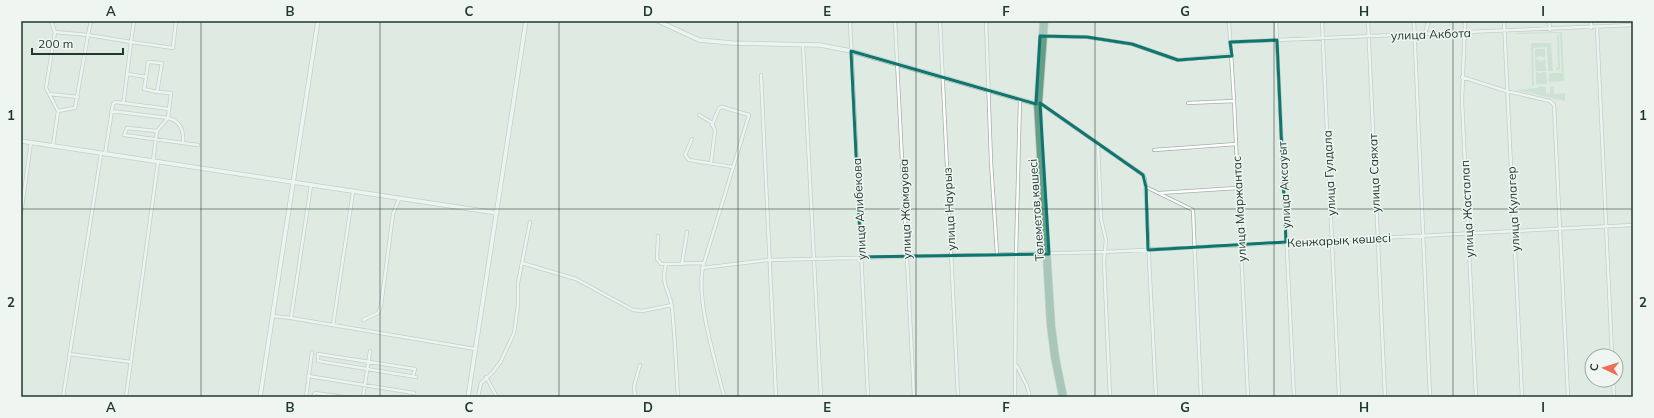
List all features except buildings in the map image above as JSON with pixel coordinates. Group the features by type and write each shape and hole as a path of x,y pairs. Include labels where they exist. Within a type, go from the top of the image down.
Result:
{"main road":[{"name":"Төлеметов көшесі","path":"1042,21 1043,36"},
{"name":"Төлеметов көшесі","path":"1046,21 1043,36 1038,104 1051,346 1061,397"},
{"name":"Төлеметов көшесі","path":"1047,254 1055,339 1065,397"}],"street":[{"path":"51,21 55,32 46,88 58,111 53,146"},
{"path":"58,111 75,108 91,21"},
{"path":"123,102 134,21"},
{"path":"55,32 173,48 176,21"},
{"path":"260,397 318,21"},
{"path":"468,397 526,21"},
{"path":"658,21 699,40 820,45 851,51 898,66 1038,104 1143,175 1146,187 1156,397"},
{"name":"улица Алибекова","path":"850,21 868,397"},
{"name":"улица Жамауова","path":"895,21 914,397"},
{"name":"улица Наурыз","path":"940,21 958,397"},
{"path":"986,21 997,254"},
{"name":"улица Маржантас","path":"1228,21 1232,55 1237,188 1248,397"},
{"name":"улица Аксауыт","path":"1276,21 1294,397"},
{"name":"улица Гулдала","path":"1322,21 1339,397"},
{"name":"улица Саяхат","path":"1368,21 1385,397"},
{"path":"1414,21 1430,397"},
{"path":"1425,33 1429,21"},
{"name":"улица Жасталап","path":"1465,21 1466,33 1462,77 1462,101 1476,397"},
{"name":"улица Кулагер","path":"1504,21 1506,91 1522,397"},
{"path":"1549,21 1550,30"},
{"path":"1591,21 1591,28"},
{"name":"улица Акбота","path":"1230,42 1425,33 1504,32 1633,25"},
{"path":"1597,28 1612,348"},
{"path":"1043,36 1087,37 1132,44 1178,60 1232,55"},
{"path":"802,45 821,397"},
{"path":"153,161 157,131 168,118 171,93 157,92 144,89 148,62 162,63 157,92"},
{"path":"128,74 146,76"},
{"path":"761,75 768,260 776,397"},
{"path":"1462,77 1506,91 1550,101 1554,105 1568,397"},
{"path":"49,94 78,97"},
{"path":"1015,397 1016,254 1020,100"},
{"path":"1188,102 1234,100"},
{"path":"62,397 111,111 114,103 123,102 169,109"},
{"path":"712,125 719,108 722,106 748,114 749,117 702,268 700,285 704,310 724,397"},
{"path":"111,111 176,120 179,123 183,136 183,144"},
{"path":"699,116 712,125 715,130 711,163"},
{"path":"157,131 127,128 125,130 126,137 198,145"},
{"path":"692,139 685,154 686,158 689,160 733,167"},
{"path":"21,141 497,213"},
{"path":"21,214 31,142"},
{"path":"1154,150 1236,144"},
{"path":"1098,145 1101,220 1106,240 1104,252 1110,397"},
{"path":"126,397 158,162"},
{"path":"291,318 311,185"},
{"path":"1146,187 1193,210 1201,397"},
{"path":"1159,193 1237,188"},
{"path":"333,325 353,192"},
{"path":"363,320 378,313 381,306 394,214 398,199"},
{"path":"478,397 481,383 493,372 501,361 514,333 518,305 518,283 530,222"},
{"name":"Кенжарық көшесі","path":"702,268 768,260 1104,252 1633,225"},
{"path":"682,264 687,232"},
{"path":"658,236 657,259 661,264 704,263"},
{"path":"522,263 576,278 633,310 642,311 672,306"},
{"path":"666,264 663,274 664,283 672,306 678,397"},
{"path":"273,316 475,349"},
{"path":"363,397 370,351"},
{"path":"306,397 312,352"},
{"path":"69,354 130,362"},
{"path":"318,354 368,362 415,369 415,376 318,361 318,354"},
{"path":"635,397 634,386 640,365"},
{"path":"1016,365 1027,386 1030,397"},
{"path":"308,376 414,393"},
{"path":"486,378 497,397"},
{"path":"313,397 315,393 344,397"}],"highlighted area":[{"path":"1040,36 1087,37 1132,44 1178,60 1232,56 1230,42 1277,40 1286,242 1148,250 1146,187 1143,175 1040,103 1049,254 861,257 851,51 1036,104"}],"green space":[{"path":"1562,32 1564,81 1550,82 1548,81 1550,73 1562,73 1560,33 1515,33"},
{"path":"1557,35 1559,35 1560,69 1556,71 1556,68 1558,67"},
{"path":"1531,43 1551,43 1553,71 1548,71 1547,47 1533,48 1534,86 1532,86"},
{"path":"1535,49 1545,49 1545,58 1540,56 1535,58"},
{"path":"1535,59 1541,61 1545,59 1546,71 1536,71"},
{"path":"1536,72 1542,74 1542,72 1546,72 1547,84 1536,84"},
{"path":"1546,87 1546,93 1550,94 1550,87 1554,87 1554,94 1565,93 1565,101 1516,90"}]}
